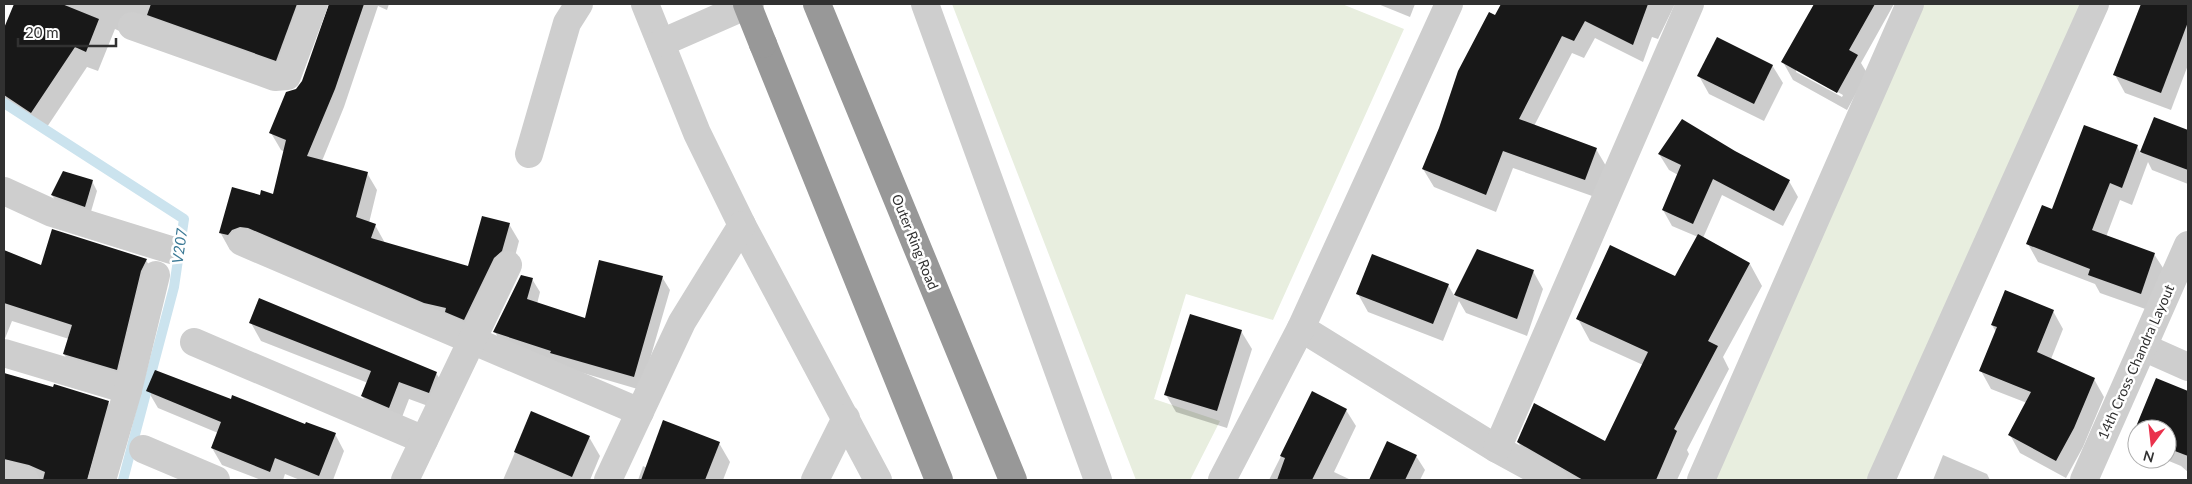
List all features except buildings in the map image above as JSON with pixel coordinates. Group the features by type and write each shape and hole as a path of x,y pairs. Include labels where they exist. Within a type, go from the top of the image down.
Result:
{"highway":[{"path":"748,4 939,480"},
{"name":"Outer Ring Road","path":"819,8 1013,480"}],"street":[{"path":"134,22 275,77 287,76 314,4"},
{"path":"530,154 567,23 579,4"},
{"path":"661,43 748,4"},
{"path":"925,4 1098,480"},
{"path":"1222,480 1301,328 1449,4"},
{"path":"1497,449 1690,4"},
{"path":"1702,480 1910,4"},
{"path":"1881,480 2095,4"},
{"path":"651,6 661,43 697,133 742,225 878,480"},
{"path":"4,191 52,213 171,250"},
{"path":"608,480 682,322 742,225"},
{"path":"242,242 640,412"},
{"name":"14th Cross Chandra Layout","path":"2084,480 2188,245"},
{"path":"405,480 508,265"},
{"path":"102,480 128,390 156,275"},
{"path":"1301,328 1497,449 1554,480"},
{"path":"194,342 424,440"},
{"path":"2143,347 2188,367"},
{"path":"4,353 128,390"},
{"path":"815,480 846,418"},
{"path":"143,449 216,480"},
{"path":"4,474 25,480"}],"green space":[{"path":"952,4 1342,4 1404,29 1273,320 1186,294 1154,399 1220,421 1190,480 1136,480"},
{"path":"1910,4 2095,4 1881,480 1702,480"}],"waterway":[{"name":"V207","path":"4,103 184,219 174,287 123,480"}]}
